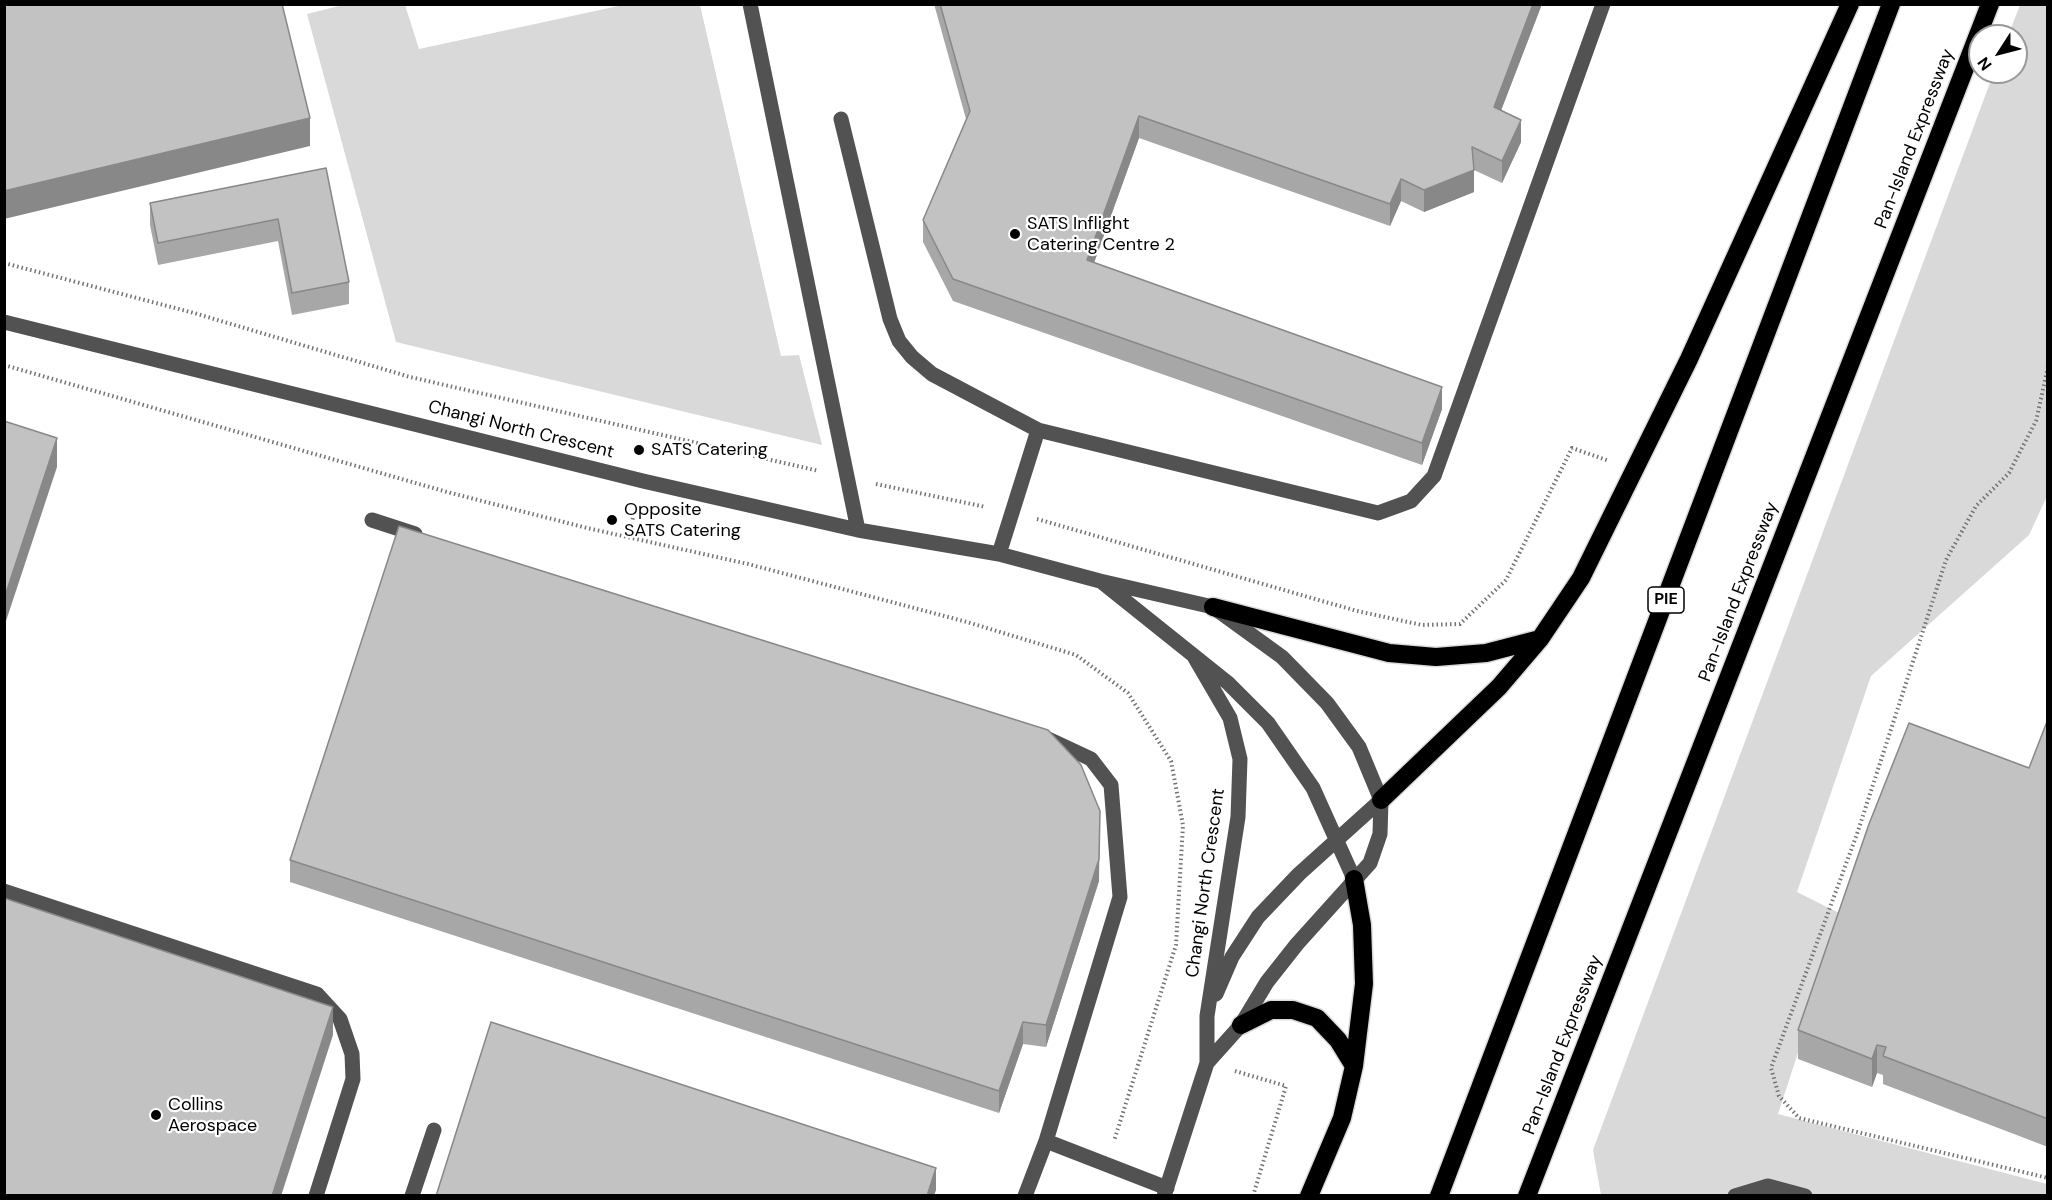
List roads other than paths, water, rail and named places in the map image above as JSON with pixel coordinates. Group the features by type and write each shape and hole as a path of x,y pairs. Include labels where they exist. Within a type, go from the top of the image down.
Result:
{"highway":[{"path":"1381,800 1499,687 1540,639 1581,578 1631,480 1759,209 1850,4"},
{"name":"PIE","path":"1439,1196 1891,4"},
{"name":"Pan-Island Expressway","path":"1527,1196 1990,4"},
{"path":"1213,607 1389,653 1436,657 1486,653 1540,639"},
{"path":"1310,1196 1342,1118 1354,1066 1364,984 1362,925 1354,879"},
{"path":"1241,1025 1271,1010 1293,1010 1317,1018 1338,1040 1354,1066"}],"street":[{"path":"750,4 858,530"},
{"path":"841,119 887,309 899,341 912,357 932,374 1038,430 1378,513 1411,501 1434,476 1603,4"},
{"name":"Changi North Crescent","path":"4,322 642,481 858,530 999,554 1100,582 1213,607 1282,657 1327,703 1359,747 1381,800 1377,849 1370,863 1273,975 1241,1025 1207,1063"},
{"path":"999,554 1038,430"},
{"path":"372,520 429,538"},
{"name":"Changi North Crescent","path":"1100,582 1228,683 1268,723 1312,788 1354,879"},
{"name":"Changi North Crescent","path":"1166,1192 1207,1063 1207,1016 1238,817 1240,759 1230,718 1195,658"},
{"path":"1025,1196 1046,1141 1120,897 1111,785 1092,759 1028,730"},
{"name":"Changi North Crescent","path":"1207,1016 1232,957 1258,917 1299,874 1381,800"},
{"path":"4,891 317,994 340,1019 352,1054 353,1079 316,1196"},
{"path":"412,1196 434,1130"},
{"path":"1046,1141 1107,1164 1166,1192"},
{"path":"1735,1196 1768,1186 1805,1196"}],"place":[{"name":"SATS Inflight Catering Centre 2","path":"1015,234"},
{"name":"SATS Catering","path":"639,450"},
{"name":"Opposite SATS Catering","path":"612,520"},
{"name":"Collins Aerospace","path":"156,1115"}]}
